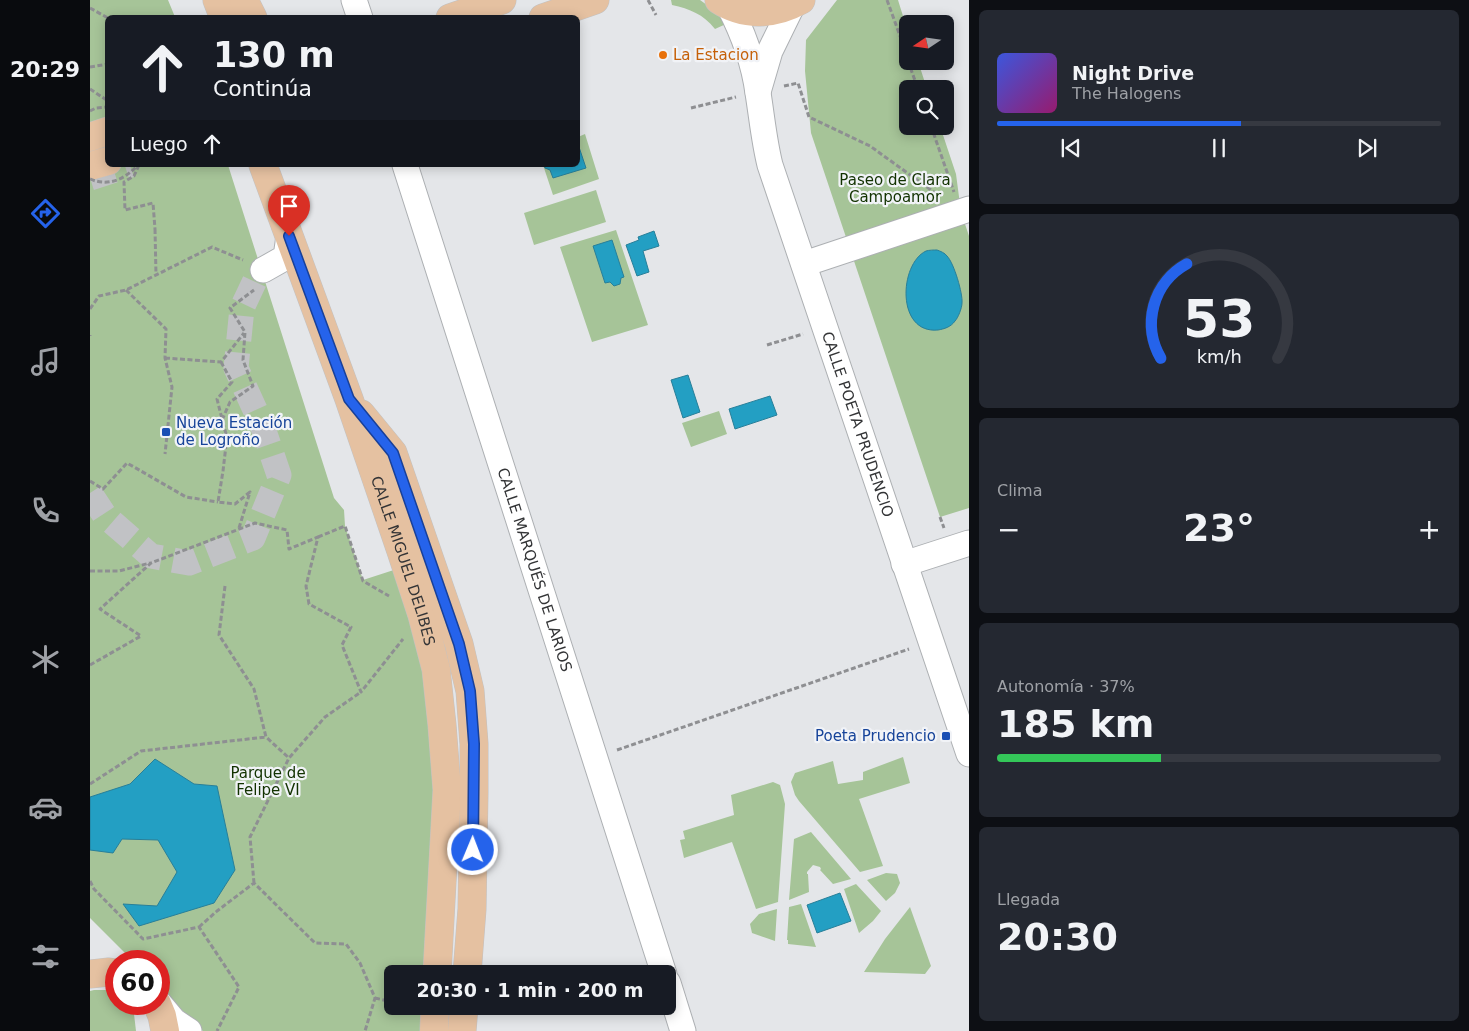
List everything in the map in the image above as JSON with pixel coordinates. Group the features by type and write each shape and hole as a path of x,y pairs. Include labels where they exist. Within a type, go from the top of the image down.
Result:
{"main road":[{"path":"217,0 223,15"},
{"path":"244,0 252,15"},
{"path":"459,15 502,0"},
{"path":"552,15 595,0"},
{"path":"724,3 744,11 760,12 776,10 796,3"},
{"path":"90,137 105,132"},
{"path":"90,166 105,162"},
{"name":"CALLE MIGUEL DELIBES","path":"264,167 349,399 422,615 436,669 447,790 437,965"},
{"name":"CALLE MIGUEL DELIBES","path":"349,399 393,453 459,644 470,691 474,744 474,792 472,909 468,965"},
{"path":"162,1015 165,1031"},
{"path":"434,1031 435,1015"},
{"path":"462,1031 463,1015"}],"street":[{"path":"354,0 359,15"},
{"name":"CALLE POETA PRUDENCIO","path":"724,3 739,26 747,48 758,92 764,140 770,165 969,754"},
{"name":"CALLE POETA PRUDENCIO","path":"758,92 770,51 796,3"},
{"name":"CALLE MARQUÉS DE LARIOS","path":"406,167 661,965"},
{"path":"804,264 965,210"},
{"path":"254,271 286,257 289,236"},
{"path":"904,564 969,544"},
{"path":"676,1009 683,1031"},
{"path":"168,1015 189,1031"}],"path":[{"path":"648,0 656,16"},
{"path":"887,0 899,34"},
{"path":"90,8 105,16"},
{"path":"90,66 105,64"},
{"path":"691,108 798,84 809,117 870,146 965,210"},
{"path":"90,89 105,99"},
{"path":"90,111 105,107"},
{"path":"935,135 965,210"},
{"path":"90,179 96,182 109,183 120,180 136,167"},
{"path":"137,167 134,176 124,182 125,210 153,203 156,275"},
{"path":"90,309 99,296 126,290 212,247 254,271 254,290 230,308 245,332 242,360 253,386 230,402 222,420"},
{"path":"126,290 166,329 165,358 172,387 165,454"},
{"path":"767,345 825,328"},
{"path":"221,362 245,332"},
{"path":"165,358 221,362"},
{"path":"218,502 227,437 217,399 232,382 221,362"},
{"path":"90,481 103,489 127,463 186,497 235,504 250,492 239,529"},
{"path":"90,572 120,572 151,563 255,523 286,530 289,549 345,526 363,581"},
{"path":"318,538 306,586 309,604 351,627 342,645 361,692"},
{"path":"90,665 141,636 100,609 151,563"},
{"path":"225,586 218,635 254,689 266,737 289,758"},
{"path":"365,1031 375,998 360,963 346,944 315,943 254,883 250,837 289,758 325,717 361,692 422,615"},
{"path":"595,757 930,642"},
{"path":"90,784 141,751 266,737"},
{"path":"90,881 94,889 143,939 199,927 254,883"},
{"path":"199,927 239,987 217,1031"},
{"path":"375,998 384,1000"}],"green space":[{"name":"Parque de Felipe VI","path":"90,0 168,0 174,15 105,15 105,167 229,167 334,498 344,510 345,526 363,580 403,567 436,669 437,965 384,965 384,1015 435,1015 434,1031 203,1031 170,998 170,950 122,950 90,918"},
{"path":"671,0 700,0 718,13 726,24 715,29 706,19 696,13 672,5"},
{"name":"Paseo de Clara Campoamor","path":"837,0 898,0 903,15 899,15 899,70 921,70 924,80 899,80 899,135 943,135 956,174 961,212 969,236 969,508 940,517 811,133 805,71 806,40"},
{"path":"585,134 599,179 553,195 544,167 580,167 580,136"},
{"path":"596,190 606,222 534,245 524,213"},
{"path":"616,230 648,325 592,342 560,247"},
{"path":"719,411 727,434 691,447 682,423"},
{"path":"903,757 910,783 859,799 883,866 860,872 799,801 791,782 795,773 833,761 838,784 863,780 863,772"},
{"path":"773,782 780,785 785,804 778,902 756,909 732,842 684,858 680,840 685,839 683,831 734,815 731,795"},
{"path":"811,832 851,879 833,884 820,870 820,867 813,865 807,872 809,892 789,900 794,839"},
{"path":"886,873 897,874 900,883 895,893 886,901 867,880"},
{"path":"856,884 881,911 859,933 844,889"},
{"path":"801,904 816,947 788,944 789,907"},
{"path":"910,907 931,966 925,974 864,972 885,939"},
{"path":"777,909 775,941 752,933 750,924 759,914"},
{"path":"105,990 105,1015 134,1015 136,1031 90,1031 90,991"}],"water":[{"path":"580,150 586,168 553,178 550,170 545,168 580,167"},
{"path":"654,231 659,246 643,251 649,272 637,276 626,245 639,240 638,237"},
{"path":"612,240 624,277 621,278 620,284 614,286 610,282 605,283 593,246"},
{"path":"937,250 946,255 950,260 960,286 962,299 959,315 956,320 947,327 938,330 924,328 915,321 909,310 906,297 907,283 917,258 926,251"},
{"path":"688,375 700,412 683,418 671,380"},
{"path":"770,396 777,415 735,429 729,409"},
{"path":"155,759 194,784 217,786 235,870 214,903 139,926 123,904 157,906 177,872 158,840 122,839 113,853 90,850 90,797 130,784"},
{"path":"840,893 851,921 817,933 807,905"}],"tunnel":[{"path":"90,178 124,167"},
{"path":"90,493 105,516 151,556 189,563 253,538 279,475 262,425 236,368 242,308 258,274 263,270"}],"place":[{"name":"La Estacion","path":"663,55"},
{"name":"Nueva Estación de Logroño","path":"166,432"},
{"name":"Poeta Prudencio","path":"946,736"}],"route":[{"path":"289,236 349,399 393,453 459,644 470,691 474,744 473,850"}]}
